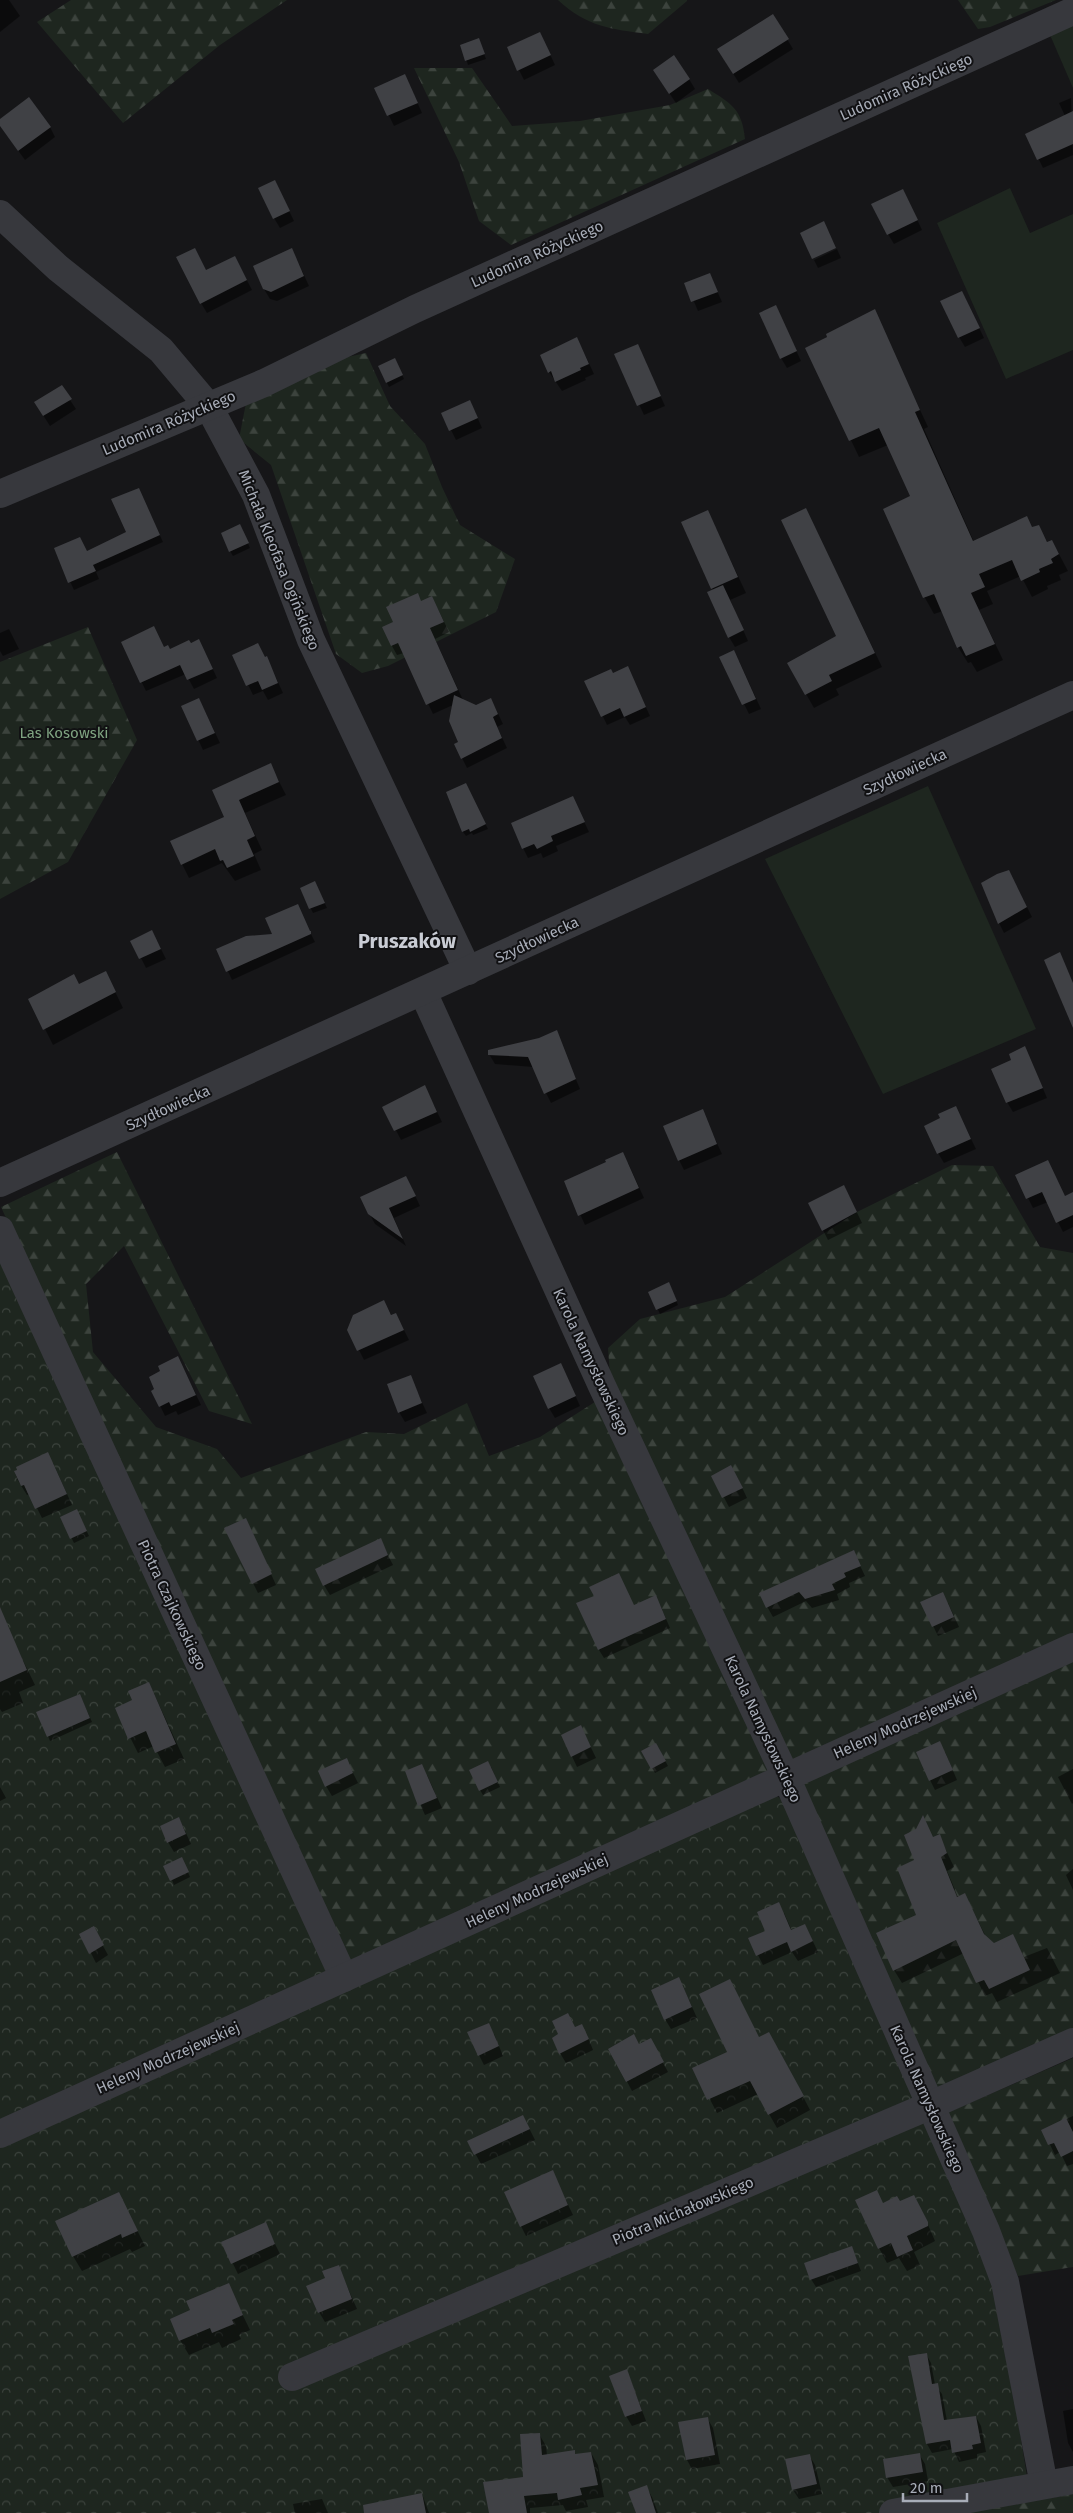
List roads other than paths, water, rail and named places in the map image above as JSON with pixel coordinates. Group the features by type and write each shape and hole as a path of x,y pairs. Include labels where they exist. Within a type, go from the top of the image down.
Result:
{"street":[{"name":"Ludomira Różyckiego","path":"0,494 264,383 424,305 1073,12"},
{"name":"Michała Kleofasa Ogińskiego","path":"0,214 58,268 161,350 210,407 256,495 311,640 468,971"},
{"name":"Szydłowiecka","path":"0,1183 424,992 1073,695"},
{"name":"Karola Namysłowskiego","path":"424,992 602,1386 786,1777 929,2106 986,2231 1005,2282 1044,2485"},
{"name":"Piotra Czajkowskiego","path":"0,1230 344,1978"},
{"name":"Heleny Modrzejewskiej","path":"0,2134 1073,1647"},
{"name":"Piotra Michałowskiego","path":"292,2377 929,2106 1073,2042"},
{"path":"893,2513 1073,2480"}],"district":[{"name":"Pruszaków","path":"407,941"}],"park label":[{"name":"Las Kosowski","path":"64,733"}]}
